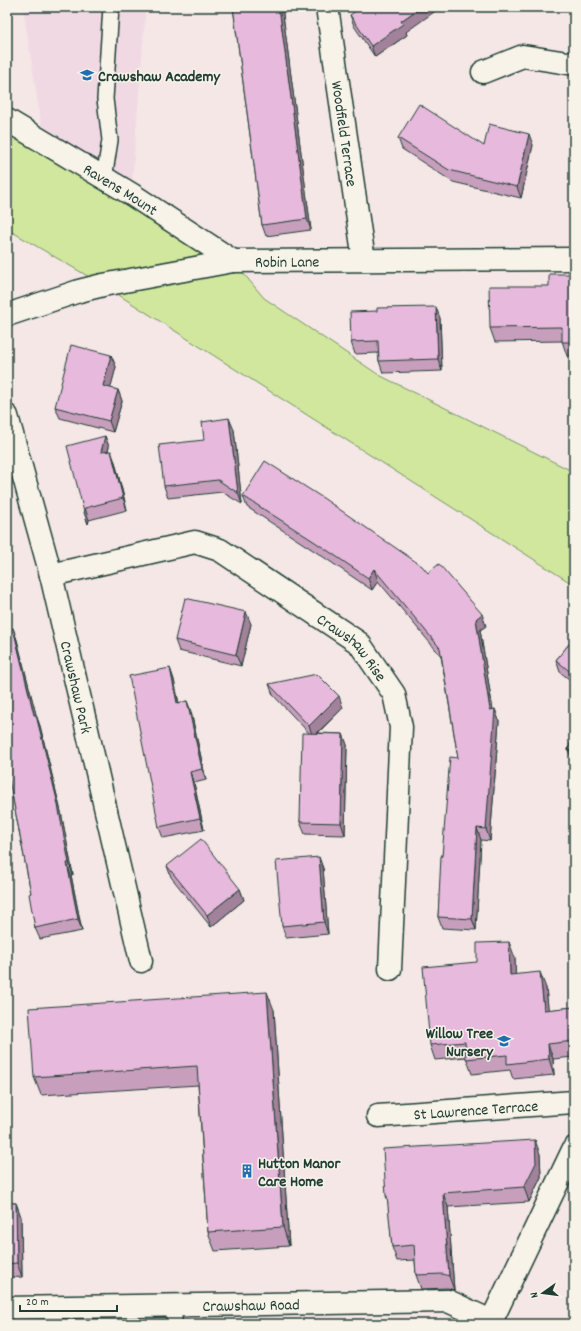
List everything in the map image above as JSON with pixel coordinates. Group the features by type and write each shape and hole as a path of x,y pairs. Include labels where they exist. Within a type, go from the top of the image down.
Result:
{"street":[{"name":"Woodfield Terrace","path":"327,7 364,260"},
{"path":"483,72 523,56 574,64"},
{"name":"Ravens Mount","path":"7,120 104,179 233,261"},
{"name":"Robin Lane","path":"7,315 79,291 103,285 233,261 574,259"},
{"name":"Crawshaw Park","path":"7,416 51,575 141,961"},
{"name":"Crawshaw Rise","path":"51,575 195,542 220,550 359,643 394,694 401,728 390,969"},
{"name":"St Lawrence Terrace","path":"378,1116 574,1102"},
{"path":"490,1322 574,1148"},
{"name":"Crawshaw Road","path":"7,1308 174,1315 448,1301 490,1322"}],"lane":[{"path":"104,179 110,140 105,99 111,7"}],"shaded area":[{"name":"Crawshaw Academy","path":"23,7 146,7 131,194 44,142"}],"green space":[{"path":"7,120 233,261 264,298 379,375 574,472 574,585 103,285 7,229"}],"building":[{"path":"233,7 279,7 307,219 262,225"},
{"path":"361,7 421,7 401,21 403,24 371,46 350,15"},
{"path":"419,104 484,146 489,124 529,134 517,187 449,170 398,138"},
{"path":"549,274 574,274 574,342 562,342 562,327 490,328 489,286 549,286"},
{"path":"436,307 438,359 379,361 378,341 351,342 350,312 377,311 377,308"},
{"path":"71,345 111,355 103,386 118,390 109,421 55,407"},
{"path":"229,418 238,493 218,480 164,486 159,445 204,440 202,422"},
{"path":"105,436 101,452 111,451 123,498 85,508 84,512 67,446"},
{"path":"265,461 323,498 422,566 428,573 439,564 482,614 476,619 490,710 495,709 486,829 477,828 472,919 438,917 441,856 450,757 458,758 440,648 374,569 368,578 243,496"},
{"path":"185,598 246,612 236,655 175,640"},
{"path":"13,628 34,715 36,715 57,800 78,919 35,928 29,894 31,893 7,772 7,630"},
{"path":"574,638 574,675 556,660"},
{"path":"170,668 177,703 187,701 202,769 190,772 200,818 159,827 129,676"},
{"path":"317,674 339,696 309,726 269,684"},
{"path":"574,732 574,752 568,750"},
{"path":"302,733 343,734 341,823 300,822"},
{"path":"201,839 240,889 207,915 167,866"},
{"path":"319,857 324,922 282,926 276,861"},
{"name":"Willow Tree Nursery","path":"509,942 510,975 540,972 544,1010 574,1007 574,1041 548,1044 549,1059 507,1064 507,1055 466,1059 465,1042 430,1045 423,967 477,962 477,943"},
{"name":"Hutton Manor Care Home","path":"267,992 283,1227 208,1232 197,1066 34,1077 29,1008"},
{"path":"535,1140 536,1163 524,1187 443,1193 449,1276 443,1274 416,1275 414,1245 392,1247 386,1196 383,1149"},
{"path":"7,1203 16,1203 17,1263 7,1264"},
{"path":"395,1322 395,1324 364,1324"}],"place":[{"name":"Crawshaw Academy","path":"87,75"},
{"name":"Willow Tree Nursery","path":"504,1041"},
{"name":"Hutton Manor Care Home","path":"247,1171"}]}
